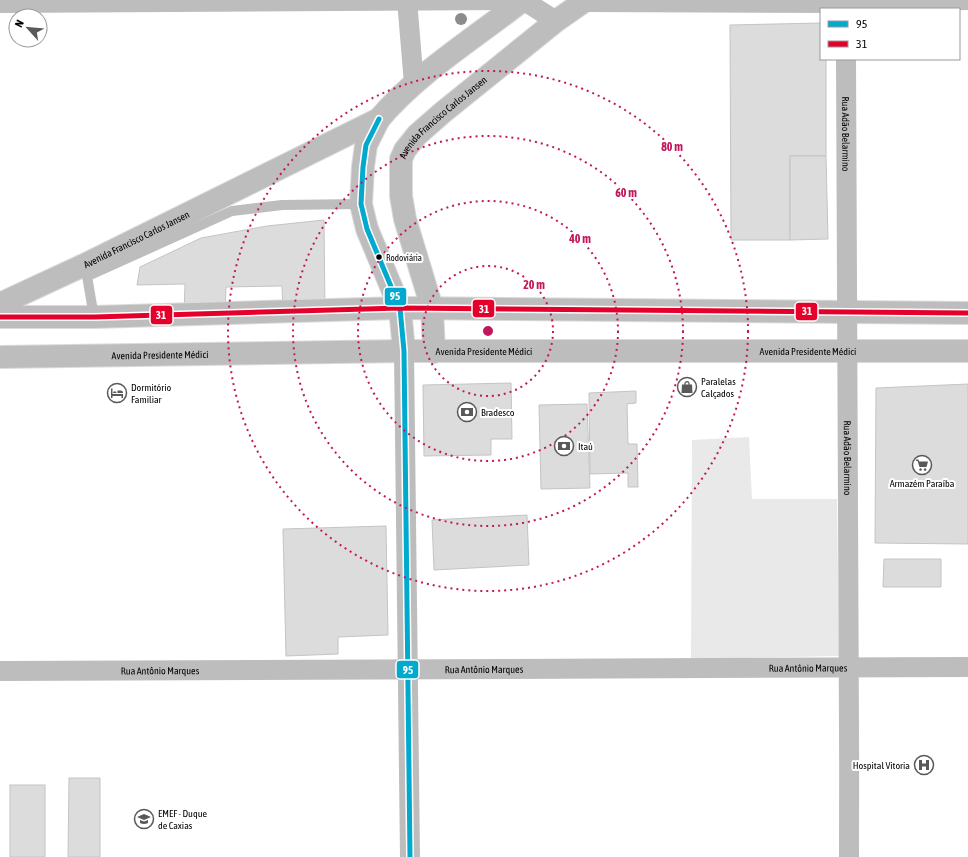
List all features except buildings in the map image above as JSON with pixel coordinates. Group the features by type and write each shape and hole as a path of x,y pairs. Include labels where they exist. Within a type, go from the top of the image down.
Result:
{"main road":[{"name":"Avenida Francisco Carlos Jansen","path":"404,351 400,308 367,229 361,204 366,145 379,119 392,103 414,84 523,0"},
{"name":"Avenida Francisco Carlos Jansen","path":"434,352 432,308 405,219 401,196 401,170 403,154 417,135 442,113 556,21 585,1"},
{"name":"Avenida Francisco Carlos Jansen","path":"0,304 86,270 379,119"},
{"path":"0,317 94,317 400,308 968,313"},
{"name":"Avenida Presidente Médici","path":"0,357 404,351 968,351"}],"street":[{"path":"0,3 523,0 556,21"},
{"path":"585,1 846,4 968,0"},
{"path":"407,1 414,84"},
{"name":"Rua Adão Belarmino","path":"846,60 846,312 850,668 849,857"},
{"path":"404,351 409,670 410,857"},
{"name":"Rua Antônio Marques","path":"0,670 409,670 968,667"}],"lane":[{"path":"94,317 86,270 232,211 282,205 361,204"}],"shaded area":[{"path":"749,437 752,499 837,499 839,656 691,659 692,440"}],"transit line":[{"name":"95","path":"379,119 366,145 361,204 367,229 400,308 404,351 410,857"},
{"name":"31","path":"0,317 94,317 400,308 968,313"}],"place":[{"name":"Rodoviária","path":"379,257"},
{"name":"Paralelas Calçados","path":"687,387"},
{"name":"Dormitório Familiar","path":"117,393"},
{"name":"Bradesco","path":"467,412"},
{"name":"Itaú","path":"564,446"},
{"name":"Armazém Paraíba","path":"922,465"},
{"name":"Hospital Vitoria","path":"924,765"},
{"name":"EMEF - Duque de Caxias","path":"144,819"}]}
